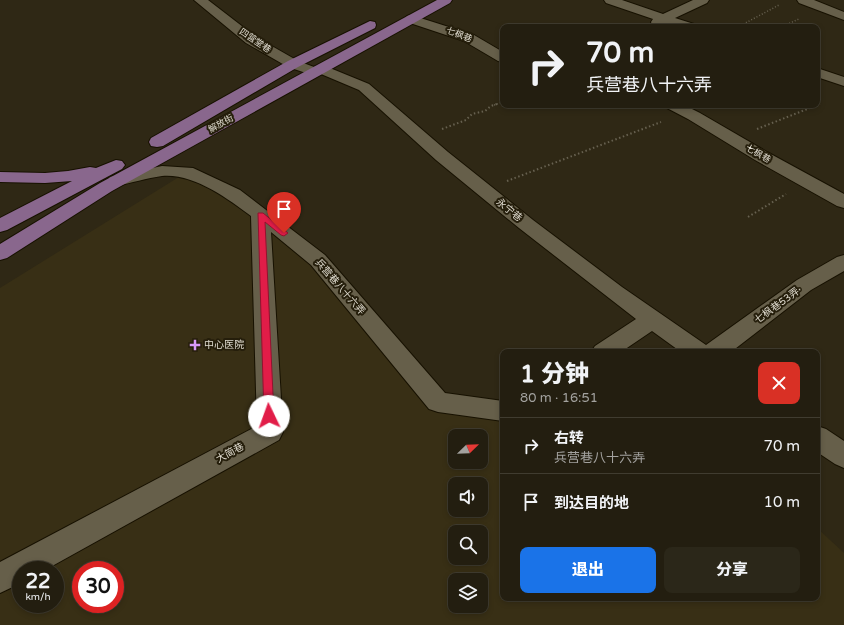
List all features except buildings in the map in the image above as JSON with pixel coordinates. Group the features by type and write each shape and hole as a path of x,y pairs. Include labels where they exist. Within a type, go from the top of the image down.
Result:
{"main road":[{"name":"解放街","path":"0,253 116,173 140,152 293,64 420,0"},
{"name":"解放街","path":"0,226 116,173 318,70 446,0"},
{"path":"0,177 30,178 116,173"}],"street":[{"name":"四营堂巷","path":"202,0 251,40 293,64 318,70"},
{"path":"610,0 681,24"},
{"path":"651,24 703,0"},
{"path":"803,0 844,16"},
{"name":"七枫巷","path":"411,19 468,38 500,56"},
{"name":"永宁巷","path":"318,70 364,87 485,190 614,292 694,349"},
{"path":"820,73 844,82"},
{"name":"七枫巷","path":"679,108 844,202"},
{"name":"兵营巷八十六弄","path":"116,173 162,171 187,172 234,194 318,260 438,402 500,411"},
{"name":"大简巷","path":"0,578 270,432 260,215"},
{"name":"七枫巷53弄·","path":"718,349 804,285 844,262"},
{"path":"608,349 653,319"},
{"path":"820,439 844,456"}],"path":[{"path":"744,24 779,5"},
{"path":"424,139 440,130 466,120 472,114 485,111 500,103"},
{"path":"485,190 653,126 679,108"},
{"path":"732,139 810,108"},
{"path":"748,217 807,182"}],"shaded area":[{"name":"中心医院","path":"187,172 234,194 318,260 438,402 500,411 500,601 820,601 820,531 844,553 844,625 0,625 0,288"}],"place":[{"name":"中心医院","path":"195,345"}],"route":[{"path":"269,416 260,215 284,233"}]}
